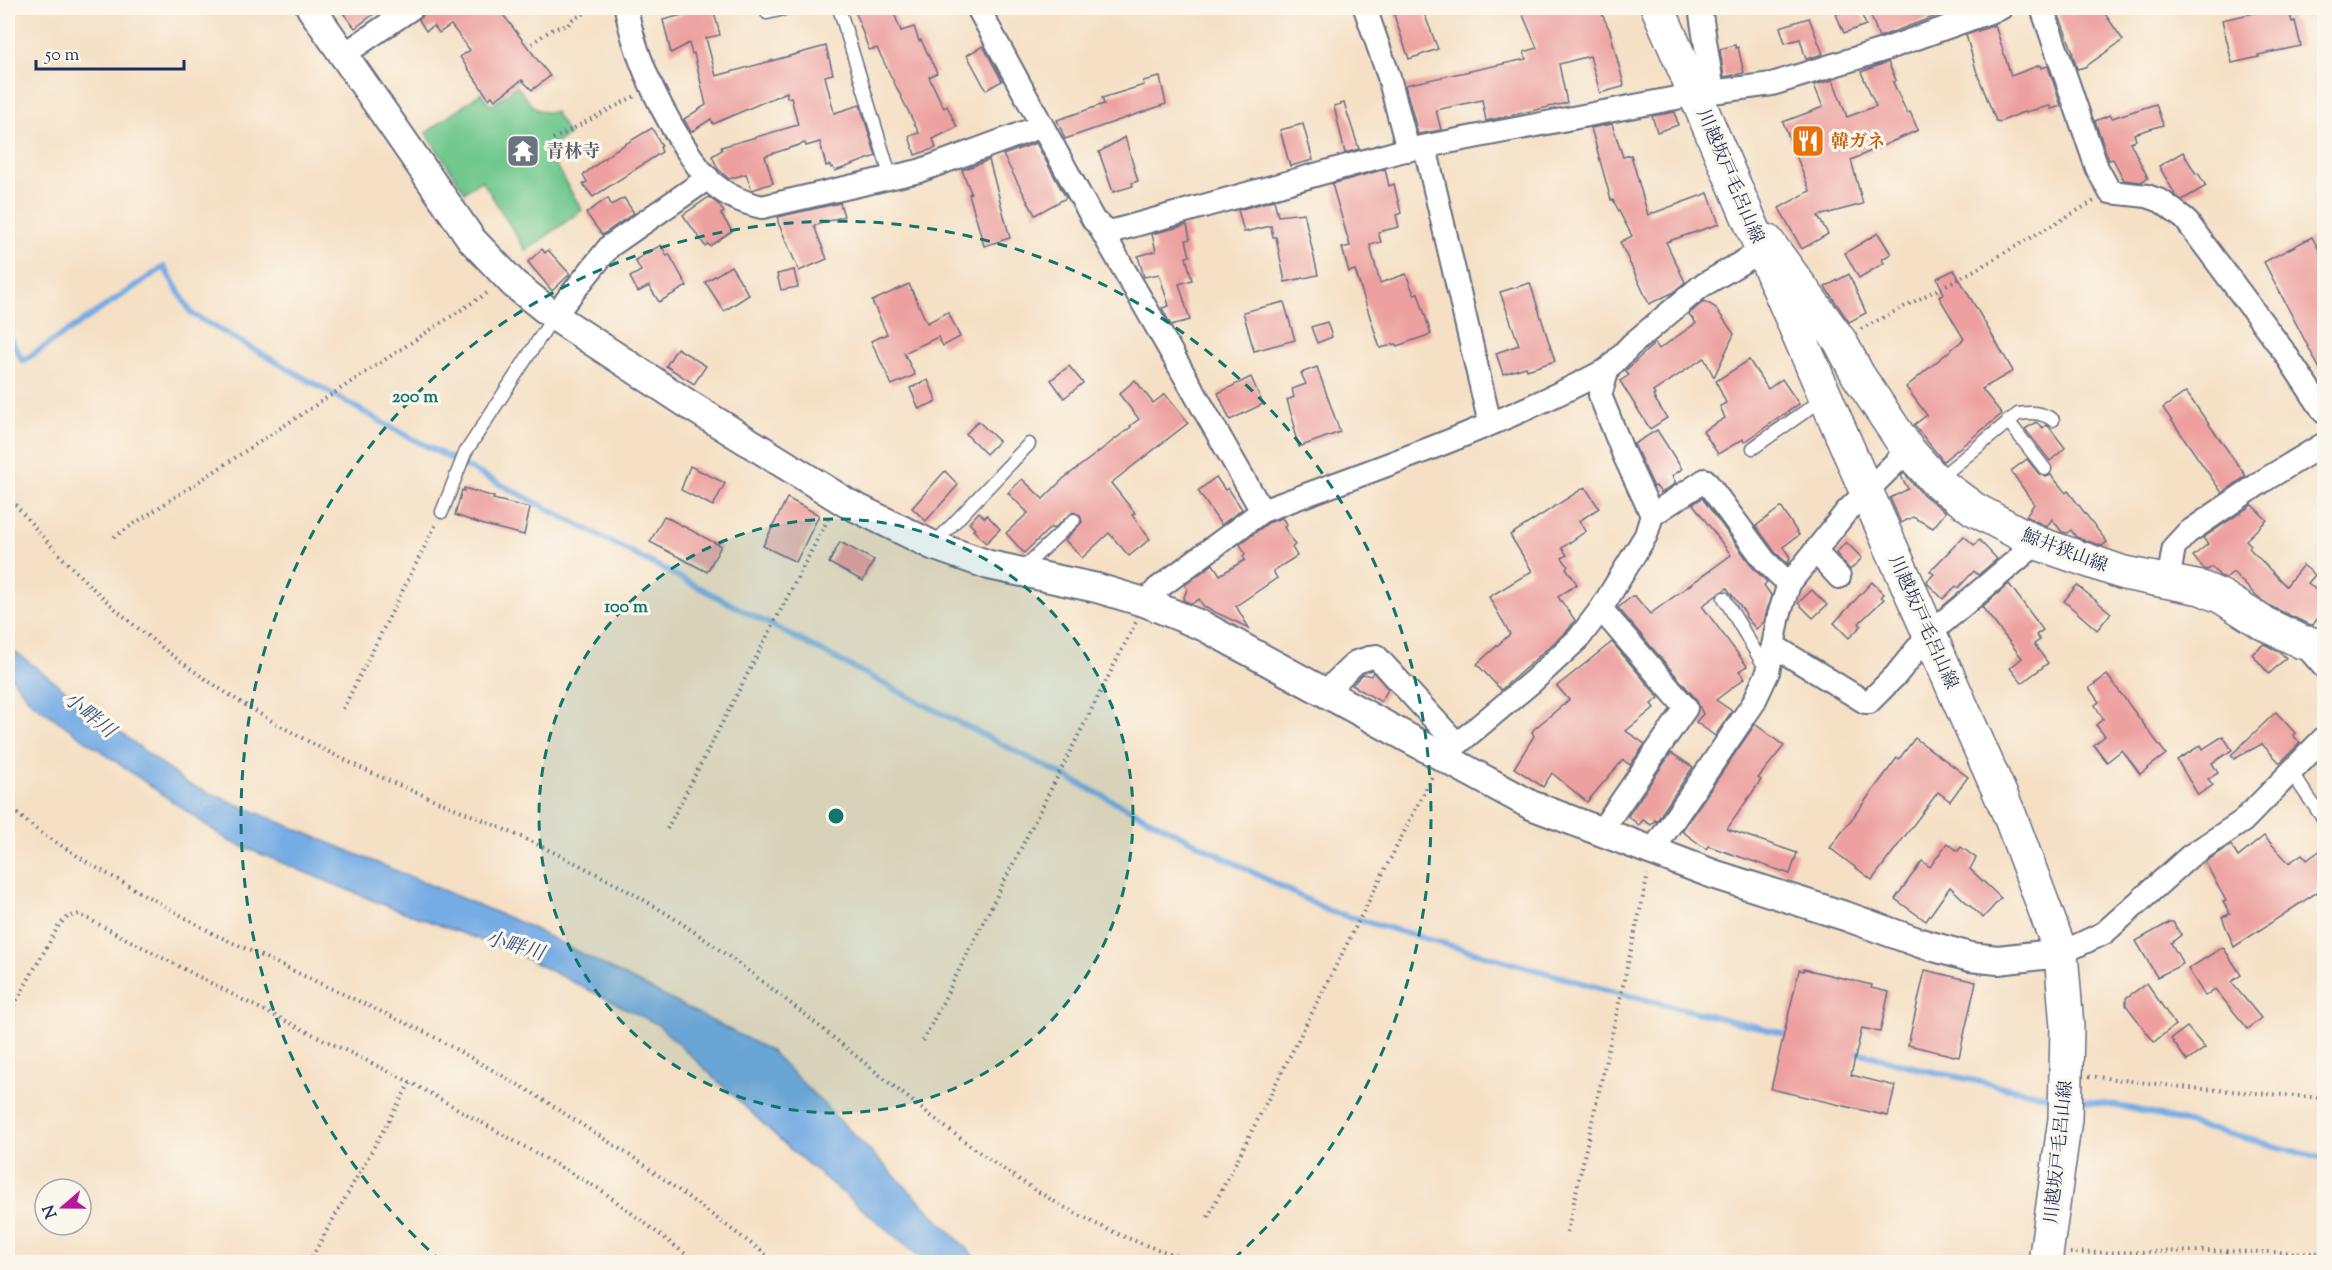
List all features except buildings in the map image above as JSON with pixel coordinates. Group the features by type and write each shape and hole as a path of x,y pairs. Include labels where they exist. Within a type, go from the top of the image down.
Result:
{"main road":[{"name":"川越坂戸毛呂山線","path":"1658,8 1705,93 1730,176 2010,816 2061,953 2067,1027 2065,1119 2045,1258"},
{"path":"1730,176 1770,246 1840,341 1862,379"},
{"path":"1840,341 1823,337 1805,348 1810,351 1834,352 1862,379"},
{"path":"1833,411 1830,381 1837,374 1849,372 1862,379"},
{"name":"鯨井狭山線","path":"1862,379 1908,450 1936,481 1974,509 2037,543 2124,573 2201,588 2222,597 2263,623 2313,644"}],"street":[{"path":"311,8 472,240 509,279 554,316 691,406 839,498 932,546 989,565 1097,588 1147,603 1205,627 1325,692 1450,750 1531,804 1713,874 1848,917 1920,943 1970,957 1998,960 2061,953 2104,933 2190,856 2243,821 2325,738"},
{"path":"343,55 412,8"},
{"path":"626,8 650,88 693,159 708,178 717,187 744,203 762,207 919,171 1042,126"},
{"path":"978,8 1094,221 1110,232 1417,148 1705,93 1772,84 1818,72 1961,14 2001,8"},
{"path":"1365,8 1417,148 1490,424"},
{"path":"1700,8 1705,93"},
{"path":"2042,8 2097,168 2110,192 2147,196 2161,201 2185,219 2285,352 2325,412"},
{"path":"554,316 610,246 708,178"},
{"path":"1100,226 1262,510"},
{"path":"1147,603 1157,589 1262,510 1549,400 1608,369 1631,345 1700,287 1763,250"},
{"path":"1608,369 1600,395 1624,455 1652,515"},
{"path":"2168,582 2174,547 2187,533 2263,481 2325,444"},
{"path":"1653,850 1753,704 1768,672 1779,615 1789,584 1846,512 1908,450"},
{"path":"1450,750 1533,681 1572,645 1601,609 1646,535 1652,515 1705,480 1766,561 1789,584"},
{"path":"1774,646 1865,702 1869,702 1896,675 1929,634 2037,543"},
{"path":"1815,551 1839,577"},
{"path":"1600,831 1686,708 1601,609"},
{"path":"2313,644 2325,667"},
{"path":"1325,692 1356,662 1376,657 1450,750"}],"lane":[{"path":"767,13 788,8"},
{"path":"839,8 891,178"},
{"path":"442,512 465,453 554,316"},
{"path":"1753,448 1833,411"},
{"path":"1936,481 2018,414 2034,412 2054,420"},
{"path":"2008,421 2045,469"},
{"path":"932,546 1029,444"},
{"path":"1020,571 1074,520"},
{"path":"1724,598 1768,672"},
{"path":"2291,772 2325,820"}],"path":[{"path":"532,44 546,33 561,26 567,26 573,19 596,8"},
{"path":"553,139 650,88"},
{"path":"1840,341 1975,270 2110,192"},
{"path":"114,537 509,279"},
{"path":"8,495 48,542 96,592 143,633 208,683 275,724 359,767 485,821 601,875 676,920 746,970 818,1024 955,1135 1012,1175 1070,1210 1113,1231 1153,1248 1203,1263"},
{"path":"667,829 839,498"},
{"path":"344,709 442,512"},
{"path":"923,1041 1147,603"},
{"path":"1208,1216 1450,750"},
{"path":"8,806 36,830 90,864 214,933 428,1033 531,1092 643,1164 776,1263"},
{"path":"1567,1232 1653,850"},
{"path":"8,1016 59,925 68,916 79,914 248,1002 410,1082 601,1190 696,1263"},
{"path":"2066,1074 2190,1088 2325,1098"},
{"path":"309,1263 410,1082"},
{"path":"1930,1263 2211,1251 2325,1253"}],"green space":[{"path":"517,86 537,109 555,112 569,135 546,149 582,210 526,251 482,180 465,192 426,133 481,93 491,106"}],"water":[{"name":"小畔川","path":"8,646 186,783 526,925 771,1051 980,1262 926,1262 790,1149 657,1024 513,952 382,904 229,841 31,702 8,673"}],"waterway":[{"path":"8,335 23,361 164,267 192,314 392,428 933,709 1329,911 1610,991 1790,1035"},
{"path":"1849,1050 1925,1070 2055,1098"},
{"path":"2075,1099 2134,1109 2324,1159"}],"place":[{"name":"韓ガネ","path":"1808,141"},
{"name":"青林寺","path":"523,151"}]}
